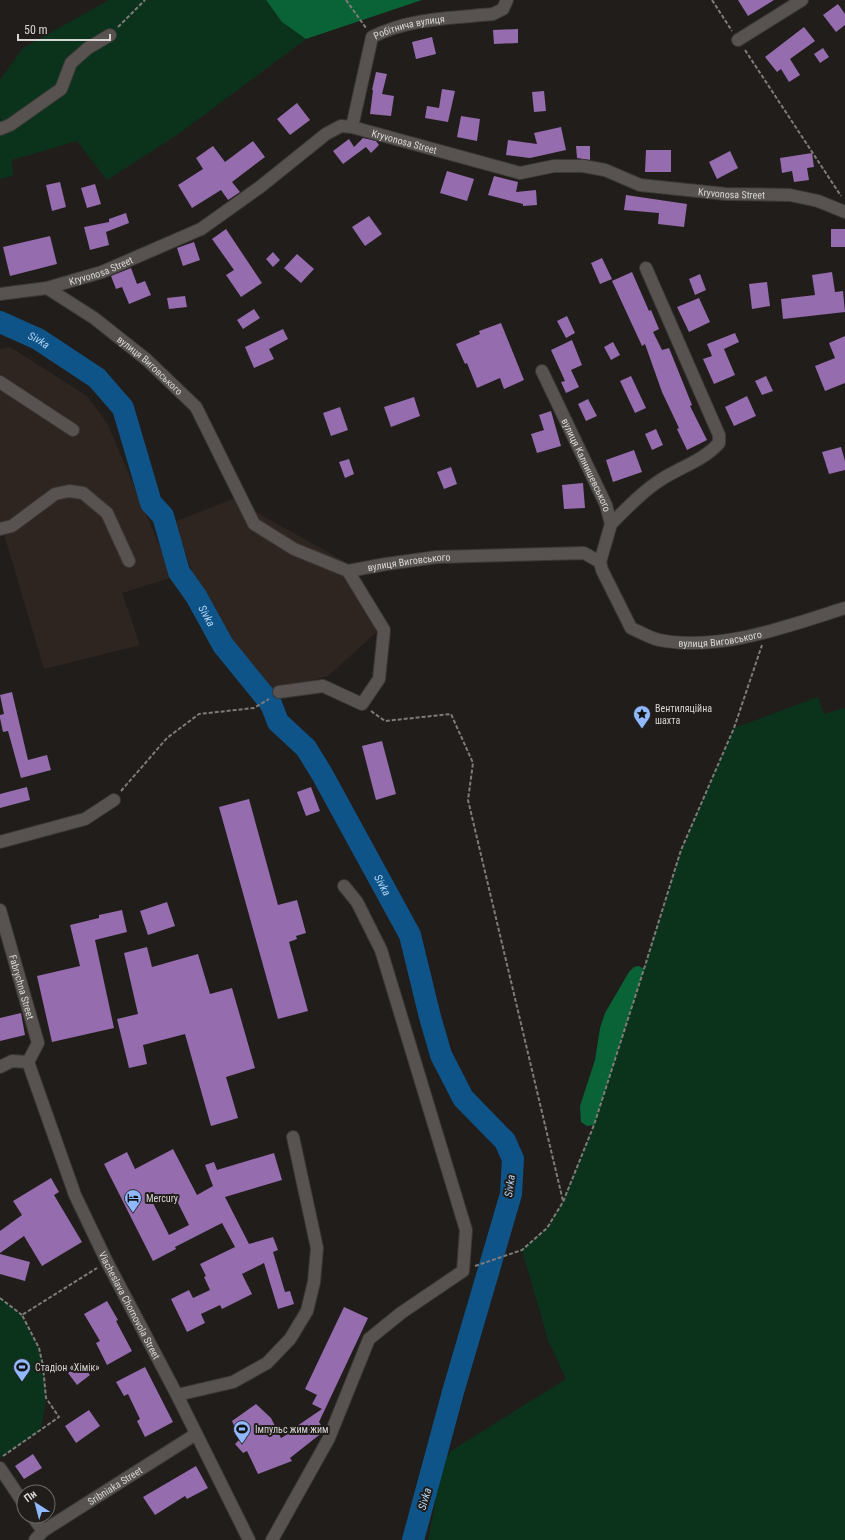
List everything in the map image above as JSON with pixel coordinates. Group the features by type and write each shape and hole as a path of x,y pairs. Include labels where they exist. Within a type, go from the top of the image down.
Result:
{"street":[{"name":"Робітнича вулиця","path":"352,127 372,37 381,32 408,24 493,14 503,9 507,0"},
{"path":"738,40 802,0"},
{"path":"0,129 10,125 61,89 71,63 88,48 110,35"},
{"name":"Kryvonosa Street","path":"0,294 47,288 102,272 201,229 260,187 326,134 341,126 352,127 520,173 554,166 583,166 604,170 640,185 726,194 790,195 818,201 845,212"},
{"path":"611,524 630,504 661,480 712,452 719,443 719,435 646,268"},
{"name":"вулиця Виговського","path":"47,288 100,322 147,360 196,407 254,524 294,549 348,571 438,557 584,553 600,562 602,570 631,628 659,640 702,644 767,633 845,608"},
{"name":"вулиця Калнишевського","path":"542,371 606,505 611,524 600,562"},
{"path":"0,382 73,430"},
{"path":"0,529 12,526 55,494 69,491 83,493 107,513 129,561"},
{"path":"279,692 323,686 362,704 379,679 384,630 348,571"},
{"path":"0,842 85,819 114,800"},
{"path":"272,1540 329,1438 368,1339 401,1313 463,1271 466,1230 381,950 357,902 344,886"},
{"name":"Fabrychna Street","path":"0,910 38,1043 28,1062"},
{"path":"0,1067 12,1061 28,1062"},
{"name":"Viacheslava Chornovola Street","path":"28,1062 75,1195 107,1262 250,1540"},
{"path":"176,1395 233,1382 267,1363 290,1339 307,1311 314,1282 317,1248 293,1137"},
{"name":"Sribniaka Street","path":"39,1536 196,1434"},
{"path":"0,1468 16,1492"},
{"path":"35,1524 39,1536"}],"path":[{"path":"110,35 146,0"},
{"path":"346,0 372,37"},
{"path":"712,0 841,196"},
{"path":"484,1262 522,1250 547,1228 563,1202 594,1125 681,850 734,728 767,633"},
{"path":"114,800 167,738 199,714 254,708 279,692"},
{"path":"362,704 385,721 451,714 473,763 468,800 563,1202"},
{"path":"22,1315 107,1262"},
{"path":"0,1298 22,1315 39,1348 43,1366 46,1398 59,1417 0,1458"}],"shaded area":[{"path":"10,347 87,396 107,423 173,577 122,593 140,645 44,669 3,531 0,532 0,349"},
{"path":"233,499 347,563 378,631 328,676 274,690 231,641 199,590 174,522"}],"green space":[{"path":"109,0 266,0 282,22 306,39 180,133 107,180 77,141 12,160 13,176 0,179 0,80 23,48"},
{"path":"266,0 422,0 306,39 282,22"},
{"path":"818,697 824,714 845,708 845,1540 428,1540 435,1505 437,1471 451,1451 566,1379 548,1340 522,1250 547,1228 563,1202 594,1125 681,850 734,728"},
{"path":"639,966 644,969 594,1125 587,1126 581,1122 580,1106 595,1060 600,1028 605,1013 629,972 634,967"},
{"name":"Стадіон «Хімік»","path":"0,1298 22,1315 39,1348 43,1366 46,1398 41,1430 0,1458"}],"building":[{"path":"738,0 774,0 748,16"},
{"path":"838,4 845,14 845,25 836,32 823,15"},
{"path":"804,27 815,41 790,59 800,75 789,82 781,69 777,72 765,57"},
{"path":"518,29 518,43 494,44 493,30"},
{"path":"432,37 436,54 416,59 412,42"},
{"path":"823,48 829,57 820,63 814,54"},
{"path":"376,72 387,74 382,94 394,96 391,116 370,114 372,90"},
{"path":"442,89 455,91 448,122 425,118 427,106 439,108"},
{"path":"544,91 546,111 534,112 532,92"},
{"path":"297,103 310,120 290,135 277,119"},
{"path":"461,116 480,119 477,141 457,137"},
{"path":"561,127 566,150 530,158 506,155 508,140 537,144 534,133"},
{"path":"363,138 376,141 379,145 371,153 366,147 343,164 333,151 349,139 354,147"},
{"path":"253,141 265,157 232,182 240,192 228,200 221,190 192,208 178,185 203,169 196,158 213,146 225,162"},
{"path":"576,146 590,146 590,160 577,158"},
{"path":"646,150 671,150 671,172 645,172"},
{"path":"730,151 738,168 717,179 709,162"},
{"path":"812,153 814,167 807,168 809,180 794,182 792,171 782,173 780,158"},
{"path":"447,171 474,179 467,201 440,193"},
{"path":"494,176 518,182 516,192 536,190 537,205 523,206 523,204 488,195"},
{"path":"60,182 66,207 52,211 46,185"},
{"path":"95,184 101,204 87,208 81,188"},
{"path":"626,195 687,204 684,227 658,224 659,213 624,210"},
{"path":"126,213 129,223 106,232 109,245 90,250 84,227 109,222 109,219"},
{"path":"369,216 382,234 365,246 352,227"},
{"path":"226,229 262,283 241,297 226,275 234,270 212,239"},
{"path":"831,229 845,229 845,247 831,247"},
{"path":"50,236 57,264 10,276 3,247"},
{"path":"194,242 200,260 183,266 177,248"},
{"path":"273,252 280,260 273,267 266,259"},
{"path":"297,254 314,269 301,283 284,268"},
{"path":"602,258 612,279 600,284 591,263"},
{"path":"131,268 137,284 145,281 151,295 129,304 122,287 116,289 111,276"},
{"path":"632,272 649,311 651,310 659,329 653,332 662,350 669,348 692,405 690,406 707,440 687,450 677,429 679,428 662,392 645,344 642,346 612,281"},
{"path":"832,272 835,292 843,291 845,312 783,319 781,299 815,295 812,275"},
{"path":"700,274 706,290 695,295 689,279"},
{"path":"767,282 770,306 752,309 749,284"},
{"path":"185,296 187,307 169,309 167,298"},
{"path":"699,298 710,322 689,332 677,307"},
{"path":"254,309 260,318 243,329 237,320"},
{"path":"567,316 575,333 566,338 557,321"},
{"path":"501,323 524,380 504,389 500,378 477,388 467,363 465,364 456,344 480,334 479,331"},
{"path":"283,329 288,339 269,349 274,359 254,368 245,347"},
{"path":"735,333 739,342 724,349 735,375 714,384 703,359 712,356 707,344"},
{"path":"845,336 845,383 825,391 815,366 835,358 829,343"},
{"path":"572,340 582,365 571,370 579,387 566,393 561,382 565,381 551,350"},
{"path":"613,342 620,355 611,360 604,347"},
{"path":"631,376 646,408 635,413 620,381"},
{"path":"766,376 773,391 762,395 755,381"},
{"path":"747,396 756,416 734,426 725,407"},
{"path":"414,397 420,416 391,427 384,407"},
{"path":"588,399 597,416 586,421 578,404"},
{"path":"340,407 348,430 331,436 323,413"},
{"path":"551,411 561,446 537,453 531,434 544,430 539,415"},
{"path":"656,429 663,445 652,450 645,434"},
{"path":"841,447 845,461 845,470 829,474 822,452"},
{"path":"634,450 642,472 613,482 606,460"},
{"path":"349,459 354,474 345,478 339,462"},
{"path":"451,467 457,484 444,489 437,472"},
{"path":"583,483 585,508 564,509 562,485"},
{"path":"12,692 28,760 47,755 51,770 21,778 8,731 3,732 0,718 0,715 4,714 0,695"},
{"path":"382,741 396,794 376,800 362,746"},
{"path":"27,787 30,800 0,808 0,794"},
{"path":"311,787 320,811 306,816 297,792"},
{"path":"249,799 278,905 297,900 306,933 296,936 297,939 289,942 308,1011 278,1019 219,807"},
{"path":"167,902 175,926 148,935 140,911"},
{"path":"122,910 127,932 95,940 114,1028 52,1042 37,976 80,966 70,925 99,918 99,915"},
{"path":"147,947 152,967 198,954 210,994 232,988 255,1068 226,1077 238,1118 211,1126 185,1034 143,1045 147,1064 129,1068 117,1019 138,1014 124,953"},
{"path":"21,1013 25,1035 0,1041 0,1018"},
{"path":"173,1149 197,1195 213,1186 205,1165 214,1162 217,1170 274,1153 282,1180 225,1197 249,1244 273,1237 278,1250 273,1252 285,1292 290,1291 294,1304 278,1309 264,1263 242,1274 252,1294 222,1309 220,1305 201,1314 205,1323 187,1332 171,1299 189,1290 193,1298 210,1290 204,1277 206,1276 200,1264 235,1247 222,1223 175,1247 176,1249 153,1261 104,1164 127,1152 135,1169","holes":["173,1193 189,1225 169,1235 153,1203"]},
{"path":"51,1178 59,1192 54,1195 82,1242 42,1266 24,1236 0,1253 0,1231 22,1215 13,1201"},
{"path":"0,1254 30,1262 25,1281 0,1274"},
{"path":"107,1301 118,1320 116,1321 132,1351 107,1365 96,1343 100,1341 84,1314"},
{"path":"344,1307 368,1318 319,1422 324,1430 323,1432 290,1458 292,1461 258,1474 247,1451 243,1453 235,1444 240,1439 232,1421 256,1404 271,1418 281,1438 298,1428 297,1426 322,1409 312,1404 317,1395 305,1389"},
{"path":"81,1363 90,1375 77,1385 68,1373"},
{"path":"145,1367 173,1422 145,1437 137,1421 140,1419 128,1394 124,1396 116,1382"},
{"path":"89,1410 100,1426 76,1443 65,1426"},
{"path":"33,1454 42,1468 24,1479 15,1466"},
{"path":"196,1466 208,1488 187,1499 185,1496 155,1515 143,1497"}],"waterway":[{"name":"Sivka","path":"0,322 38,339 97,378 123,408 151,503 163,516 179,572 196,596 223,645 271,704 278,722 306,748 322,774 410,935 441,1055 463,1098 505,1141 513,1159 511,1194 453,1392 413,1540"}],"place":[{"name":"Вентиляційна шахта","path":"642,729"},
{"name":"Mercury","path":"133,1213"},
{"name":"Стадіон «Хімік»","path":"22,1382"},
{"name":"Імпульс жим жим","path":"242,1444"}]}
